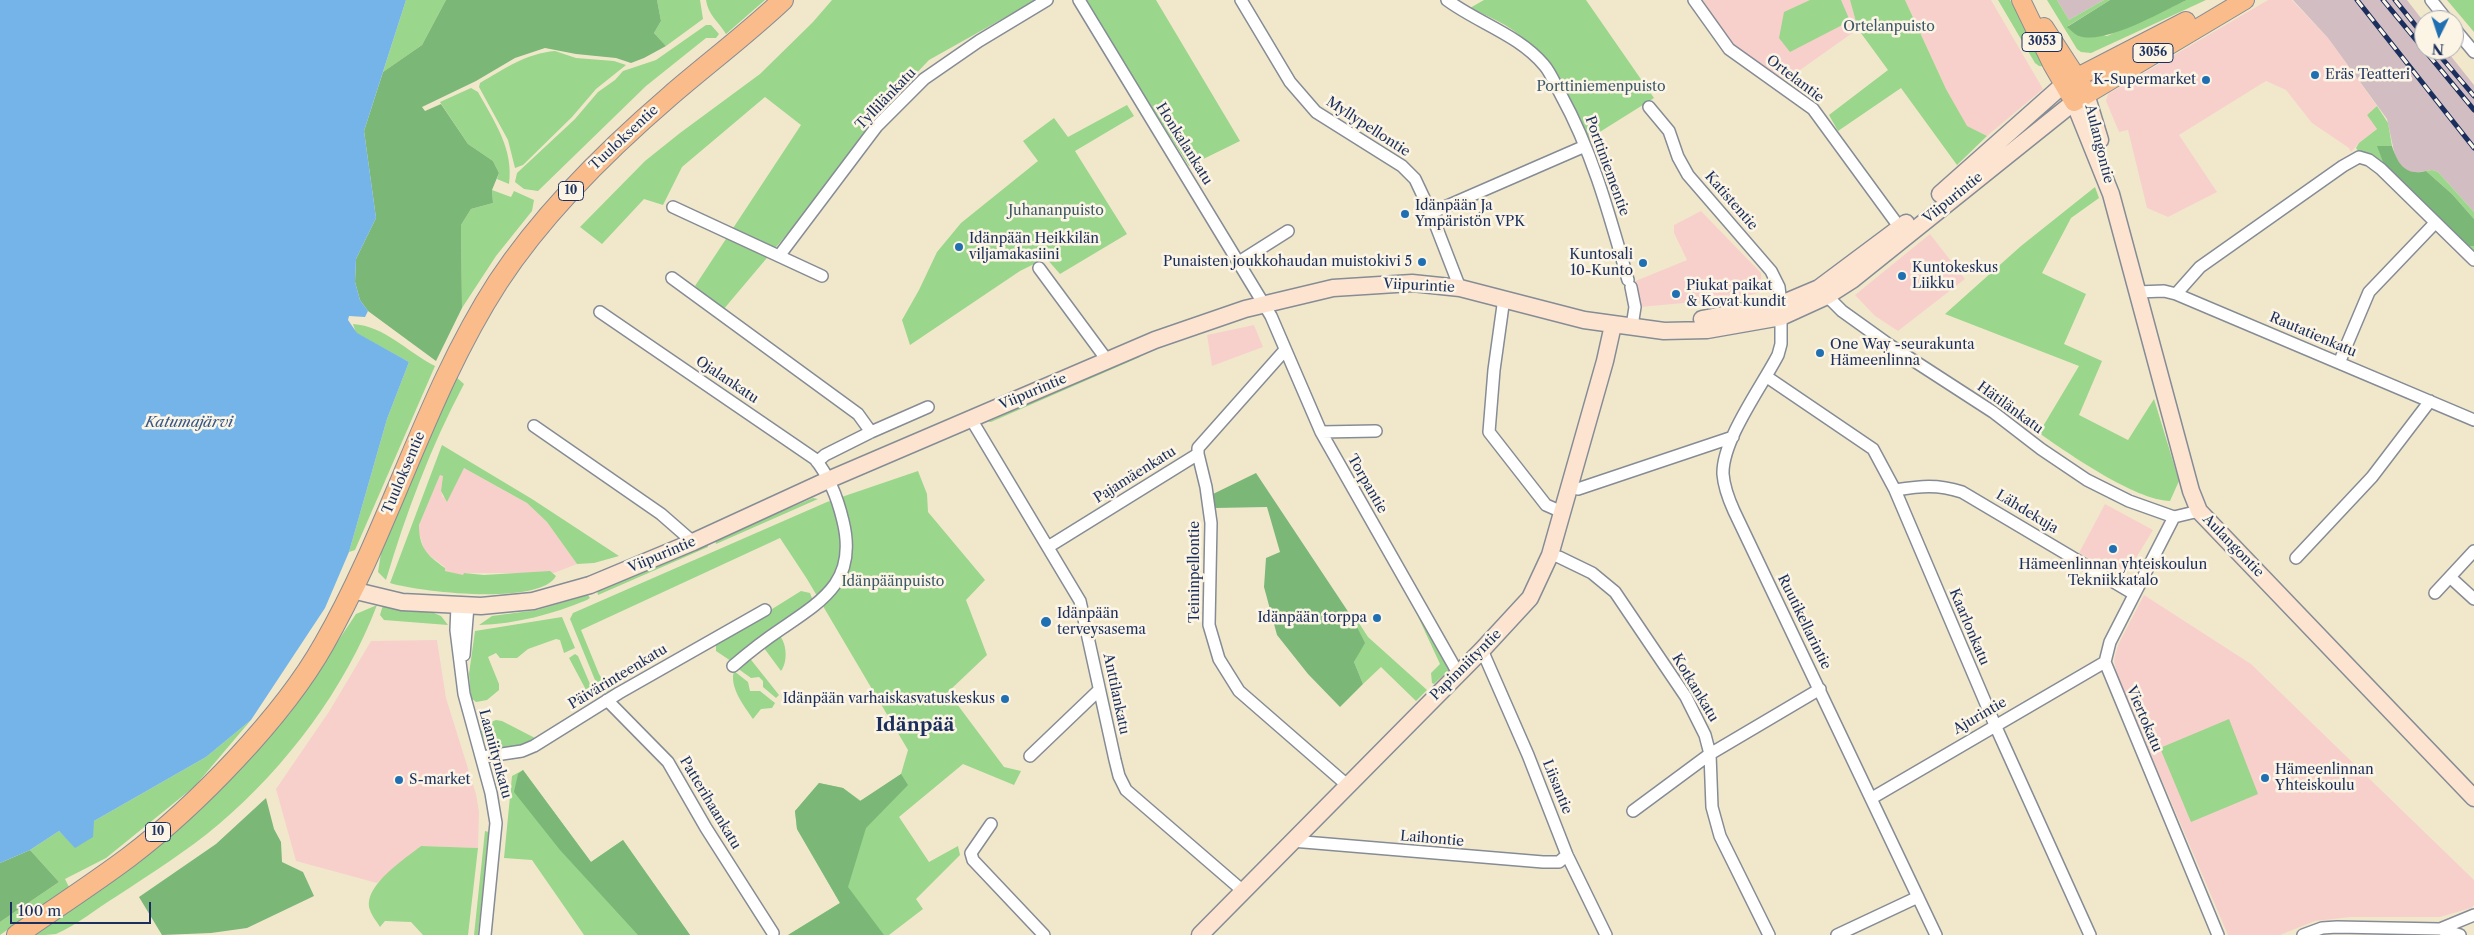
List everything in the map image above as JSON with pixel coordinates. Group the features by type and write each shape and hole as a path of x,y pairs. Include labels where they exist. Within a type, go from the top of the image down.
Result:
{"highway":[{"name":"Tuuloksentie","path":"17,935 130,856 200,794 244,749 281,707 324,644 354,585 402,480 442,381 474,322 510,266 589,170 669,97 783,0"}],"main road":[{"name":"3053","path":"2023,0 2052,64 2071,80"},
{"name":"Viipurintie","path":"354,585 376,596 410,602 457,606 533,601 564,593 590,585 694,542 828,480 1189,326 1263,303 1332,288 1365,284 1412,283 1460,288 1584,320 1664,331 1707,330 1781,310 1823,292 1950,199 2080,98 2235,2"},
{"name":"Viipurintie","path":"1904,232 2071,80 2235,2"},
{"path":"2071,80 2080,98"},
{"name":"Aulangontie","path":"2080,98 2111,194 2191,491 2199,511 2474,798"},
{"name":"Papinniityntie","path":"1200,935 1346,785 1482,650 1530,598 1550,555 1605,361 1613,324"},
{"name":"Viipurintie","path":"354,585 457,606"},
{"path":"337,618 354,604 376,596"}],"street":[{"name":"Tyllilänkatu","path":"780,256 877,126 924,80 978,41 1048,0"},
{"name":"Honkalankatu","path":"1079,0 1263,303"},
{"name":"Myllypellontie","path":"1241,0 1290,82 1316,112 1402,166 1415,179 1431,213 1460,288"},
{"name":"Porttiniementie","path":"1447,0 1468,15 1512,38 1545,65 1572,115 1603,192 1635,307 1636,326"},
{"name":"Ortelantie","path":"1694,0 1729,49 1813,109 1904,232"},
{"path":"2431,0 2439,10"},
{"path":"2464,40 2474,52"},
{"name":"Katistentie","path":"1649,107 1669,131 1678,157 1688,175 1771,271 1779,287 1781,310"},
{"path":"1431,213 1585,146"},
{"path":"2176,294 2200,266 2343,166 2359,157 2369,160 2381,169 2474,260"},
{"path":"673,207 822,276"},
{"path":"2339,363 2369,292 2435,223"},
{"path":"1239,262 1288,231"},
{"path":"1040,268 1107,360"},
{"path":"672,278 858,414 871,432"},
{"name":"Rautatienkatu","path":"2137,292 2164,291 2176,294 2473,419"},
{"name":"Hätilänkatu","path":"1823,292 1842,311 1888,344 1992,412 2041,449 2087,480 2129,501 2174,517"},
{"path":"1504,298 1494,370 1489,432 1546,505 1562,512"},
{"name":"Torpantie","path":"1263,303 1271,316 1321,432 1458,673"},
{"name":"Ruutikellarintie","path":"1781,310 1781,344 1767,377 1733,437 1724,460 1723,473 1729,500 1936,935"},
{"name":"Ojalankatu","path":"600,312 817,462 828,480 842,515 847,536 847,555 842,574 831,592 819,603 755,647 732,666"},
{"name":"Pajamäenkatu","path":"1048,547 1198,454 1198,448 1285,350"},
{"name":"Kaarlonkatu","path":"1767,377 1873,449 1895,490 1994,725 2090,935"},
{"path":"2296,558 2372,477 2430,401"},
{"path":"817,462 825,455 871,432 928,407"},
{"name":"Anttilankatu","path":"971,419 1080,601 1119,776 1126,790 1243,891"},
{"path":"534,426 661,514 694,542"},
{"path":"1321,432 1376,431"},
{"path":"1570,486 1578,489 1733,437"},
{"name":"Teininpellontie","path":"1198,454 1206,487 1211,523 1209,625 1219,659 1239,691 1346,785"},
{"name":"Lähdekuja","path":"1895,490 1924,485 1946,487 1962,492 2134,594"},
{"path":"2105,662 2110,642 2174,517 2199,511"},
{"path":"2436,594 2474,552"},
{"name":"Kotkankatu","path":"1550,555 1559,557 1592,572 1615,592 1686,697 1705,734 1710,754 1712,807 1718,830 1769,935"},
{"path":"2451,578 2474,599"},
{"name":"Laaniitynkatu","path":"457,606 456,630 467,710 482,756 496,823 485,935"},
{"name":"Päivärinteenkatu","path":"482,756 522,751 534,746 606,700 765,610"},
{"name":"Liisantie","path":"1482,650 1528,755 1567,855 1606,935"},
{"name":"Ajurintie","path":"1872,798 1994,725 2105,662"},
{"name":"Viertokatu","path":"2105,662 2218,935"},
{"path":"1633,811 1710,754 1820,689"},
{"path":"1030,756 1099,690"},
{"name":"Patterihaankatu","path":"606,700 668,762 706,828 774,933"},
{"path":"991,824 971,853 973,860 1044,935"},
{"name":"Laihontie","path":"1292,841 1525,862 1559,862 1567,855"},
{"path":"1836,935 1918,897"},
{"path":"2440,929 2474,915"},
{"path":"2303,935 2322,928 2337,927 2440,929 2460,935"}],"shaded area":[{"path":"1703,0 1850,0 1858,29 1786,80 1733,47"},
{"path":"1905,0 1991,0 2043,89 1987,136 1967,127 1946,89"},
{"path":"2057,0 2104,0 2069,20"},
{"path":"2268,0 2292,0 2328,38 2377,106 2367,115 2377,129 2351,152 2349,148 2312,123 2286,90 2266,81 2179,135 2217,192 2168,217 2147,208 2128,130 2119,132 2106,101 2108,94"},
{"path":"2293,0 2407,0 2415,10 2414,60 2454,60 2474,85 2474,212 2438,172 2432,170 2414,173 2403,169 2395,156 2387,119 2328,38"},
{"path":"1701,211 1761,273 1761,292 1739,298 1640,307 1633,282 1687,260 1674,233 1674,225"},
{"path":"1930,234 1965,279 1898,331 1875,316 1855,295"},
{"path":"1254,325 1263,347 1212,366 1207,335"},
{"path":"464,468 527,503 547,522 577,564 554,573 465,573 464,576 445,571 445,567 425,552 419,533 419,525 440,475 443,475 441,491 443,498"},
{"path":"2105,504 2153,530 2124,578 2079,553"},
{"name":"Hämeenlinnan Yhteiskoulu","path":"2144,595 2251,664 2474,880 2474,905 2471,908 2440,917 2351,917 2315,921 2280,935 2228,935 2117,675 2114,660 2118,645"},
{"path":"437,640 446,698 476,794 479,812 478,848 421,846 377,883 296,861 276,789 330,710 371,641"}],"green space":[{"path":"406,0 446,0 422,45 383,72"},
{"path":"446,0 657,0 661,21 654,33 666,46 631,63 616,58 576,54 545,48 515,58 476,81 422,107 425,111 441,104 468,144 493,161 499,173 492,190 493,203 471,209 461,225 462,308 436,361 368,311 360,300 355,282 356,259 376,218 364,131 383,72 422,45"},
{"path":"657,0 700,0 703,19 666,46 654,33 661,21"},
{"path":"706,0 765,0 726,34 711,14"},
{"path":"832,0 1036,0 929,60 889,102 809,208 723,310 695,286 801,125 765,97 682,167 663,205 644,199 602,244 580,227 645,161 760,74 813,22"},
{"path":"1083,0 1156,0 1240,141 1189,166"},
{"name":"Porttiniemenpuisto","path":"1484,0 1586,0 1654,98 1587,140 1554,76 1533,48 1520,35 1505,25 1470,8"},
{"path":"1810,0 1841,0 1850,21 1790,52 1779,38 1784,12"},
{"name":"Ortelanpuisto","path":"1850,0 1905,0 1946,89 1967,126 1987,136 1957,165 1901,88 1838,131 1829,115 1888,70 1858,29"},
{"path":"1998,0 2010,0 2048,67 2039,66 2035,63"},
{"path":"2047,0 2057,0 2069,20 2104,0 2110,0 2068,26 2107,36 2187,0 2206,0 2091,53 2081,52 2077,49"},
{"path":"2110,0 2187,0 2134,26 2104,36 2079,36 2067,27"},
{"path":"2447,0 2474,0 2474,32 2464,20 2464,10 2455,10"},
{"path":"706,25 711,25 719,34 716,38 706,38 646,86 538,191 524,189 515,182 517,173 575,119 598,92 615,80 623,71 656,60"},
{"path":"555,51 576,58 614,61 626,65 596,89 572,117 523,165 515,168 508,140 479,87 480,83 525,58"},
{"path":"471,88 478,92 506,147 510,171 509,184 497,179 499,173 493,161 468,144 440,102"},
{"name":"Juhananpuisto","path":"1127,105 1134,116 1075,151 1127,234 1060,274 1046,258 1020,271 910,345 902,320 937,252 961,223 1038,161 1023,141 1054,118 1068,137"},
{"path":"2377,106 2388,123 2392,146 2378,146 2467,247 2474,246 2474,257 2368,155 2359,152 2356,148 2359,143 2377,129 2367,115"},
{"path":"2377,146 2392,146 2397,159 2404,168 2413,172 2426,171 2452,194 2474,219 2474,246 2467,247 2385,167"},
{"path":"2426,171 2438,172 2474,212 2474,219 2452,194"},
{"path":"2095,187 2099,198 2071,218 2042,273 2086,294 2064,344 2102,361 2079,415 2128,440 2154,399 2179,481 2170,501 2156,499 2121,485 2039,433 2079,366 1945,314 2021,246"},
{"path":"492,190 511,197 514,191 534,200 532,211 496,256 462,308 461,225 471,209 493,203"},
{"path":"353,324 375,329 386,334 435,366 355,550 349,552 387,419 409,362 356,333"},
{"path":"1140,354 1140,357 988,422"},
{"path":"456,377 464,384 420,480 386,580 378,572 381,553"},
{"path":"442,445 532,499 619,556 594,563 577,564 547,522 527,503 464,468 447,502 441,491 443,476 440,475 419,525 422,545 429,555 445,568 445,571 463,575 464,573 484,575 550,571 556,576 545,585 527,591 504,594 451,593 405,587 390,583"},
{"name":"Idänpäänpuisto","path":"918,471 927,494 928,512 985,580 966,600 987,655 948,692 1004,767 1021,771 1014,785 963,764 899,817 929,862 958,846 960,855 916,899 923,909 889,935 788,935 840,903 797,829 795,811 819,783 843,788 861,801 901,774 908,750 807,579 780,538 581,630 599,674 604,682 615,686 607,692 595,680 570,619 573,613 827,502"},
{"path":"1256,473 1353,619 1365,643 1354,662 1363,684 1340,707 1308,674 1277,635 1264,587 1266,558 1280,552 1267,507 1215,508 1213,494"},
{"path":"813,498 818,499 716,544 715,540"},
{"path":"707,544 708,547 598,595 597,591"},
{"path":"801,591 810,593 813,601 746,647 731,661 716,651 716,644"},
{"path":"588,595 590,598 587,600 548,614 507,623 479,625 492,616 537,610"},
{"path":"377,605 364,636 348,666 312,724 268,777 244,801 219,824 182,853 79,921 56,934 33,935 259,748 290,713 356,614"},
{"path":"383,605 434,613 441,616 448,625 384,620 380,615"},
{"path":"1415,610 1418,611 1452,667 1434,684 1432,683 1431,673 1440,664"},
{"path":"562,617 575,648 564,653 560,640 556,639 528,649 517,658 500,658 496,653 488,657 499,684 499,690 487,700 476,702 471,698 469,674 475,631"},
{"path":"1355,617 1368,637 1427,690 1416,701 1381,667 1363,684 1354,662 1364,643 1353,619"},
{"path":"779,635 784,643 786,653 785,663 781,671 764,648"},
{"path":"575,654 578,656 590,684 587,704 585,688 569,658"},
{"path":"748,656 779,695 776,698 763,687 763,681 759,677 751,678 737,668"},
{"path":"734,671 748,682 750,691 760,691 775,703 772,708 761,709 753,719 735,690"},
{"path":"2229,719 2258,794 2191,822 2160,748"},
{"path":"251,720 195,786 106,858 65,879 69,887 0,935 0,922 59,882 30,850 59,831 75,847 94,821 206,757"},
{"path":"496,720 502,721 535,738 529,743 513,748 504,749 489,744 484,739 481,731 486,724"},
{"path":"523,770 591,862 623,840 690,935 584,935 532,860 504,858 512,776"},
{"path":"523,770 591,862 623,840 690,935 638,935 560,850 514,792 518,774"},
{"path":"901,774 908,785 866,828 848,887 884,935 788,935 840,903 797,829 795,811 819,783 843,788 860,801"},
{"path":"266,798 274,829 281,842 282,862 303,872 314,896 247,928 211,933 162,935 139,897 216,844"},
{"path":"485,831 489,832 478,935 474,935"},
{"path":"421,846 478,848 468,935 423,935 411,922 385,921 380,927 372,914 369,901 378,883"},
{"path":"30,850 59,882 0,922 0,863"}],"water":[{"name":"Katumajärvi","path":"0,0 406,0 364,131 376,218 356,259 355,282 360,300 368,311 365,317 349,316 348,320 357,333 409,362 387,419 349,552 325,608 251,720 206,757 94,821 93,837 75,848 59,831 30,850 0,863"}],"railway":[{"path":"2357,0 2474,148"},
{"path":"2383,0 2474,110"},
{"path":"2395,0 2414,24"},
{"path":"2443,60 2474,96"}],"place":[{"name":"Eräs Teatteri","path":"2315,75"},
{"name":"K-Supermarket","path":"2206,80"},
{"name":"Idänpään Ja Ympäristön VPK","path":"1405,214"},
{"name":"Idänpään Heikkilän viljamakasiini","path":"959,247"},
{"name":"Punaisten joukkohaudan muistokivi 5","path":"1422,262"},
{"name":"Kuntosali 10-Kunto","path":"1643,263"},
{"name":"Kuntokeskus Liikku","path":"1902,276"},
{"name":"Piukat paikat & Kovat kundit","path":"1676,294"},
{"name":"One Way -seurakunta Hämeenlinna","path":"1820,353"},
{"name":"Hämeenlinnan yhteiskoulun Tekniikkatalo","path":"2113,549"},
{"name":"Idänpään torppa","path":"1377,618"},
{"name":"Idänpään terveysasema","path":"1046,622"},
{"name":"Idänpään varhaiskasvatuskeskus","path":"1005,699"},
{"name":"Hämeenlinnan Yhteiskoulu","path":"2265,778"},
{"name":"S-market","path":"399,780"}],"district":[{"name":"Idänpää","path":"915,726"}]}
